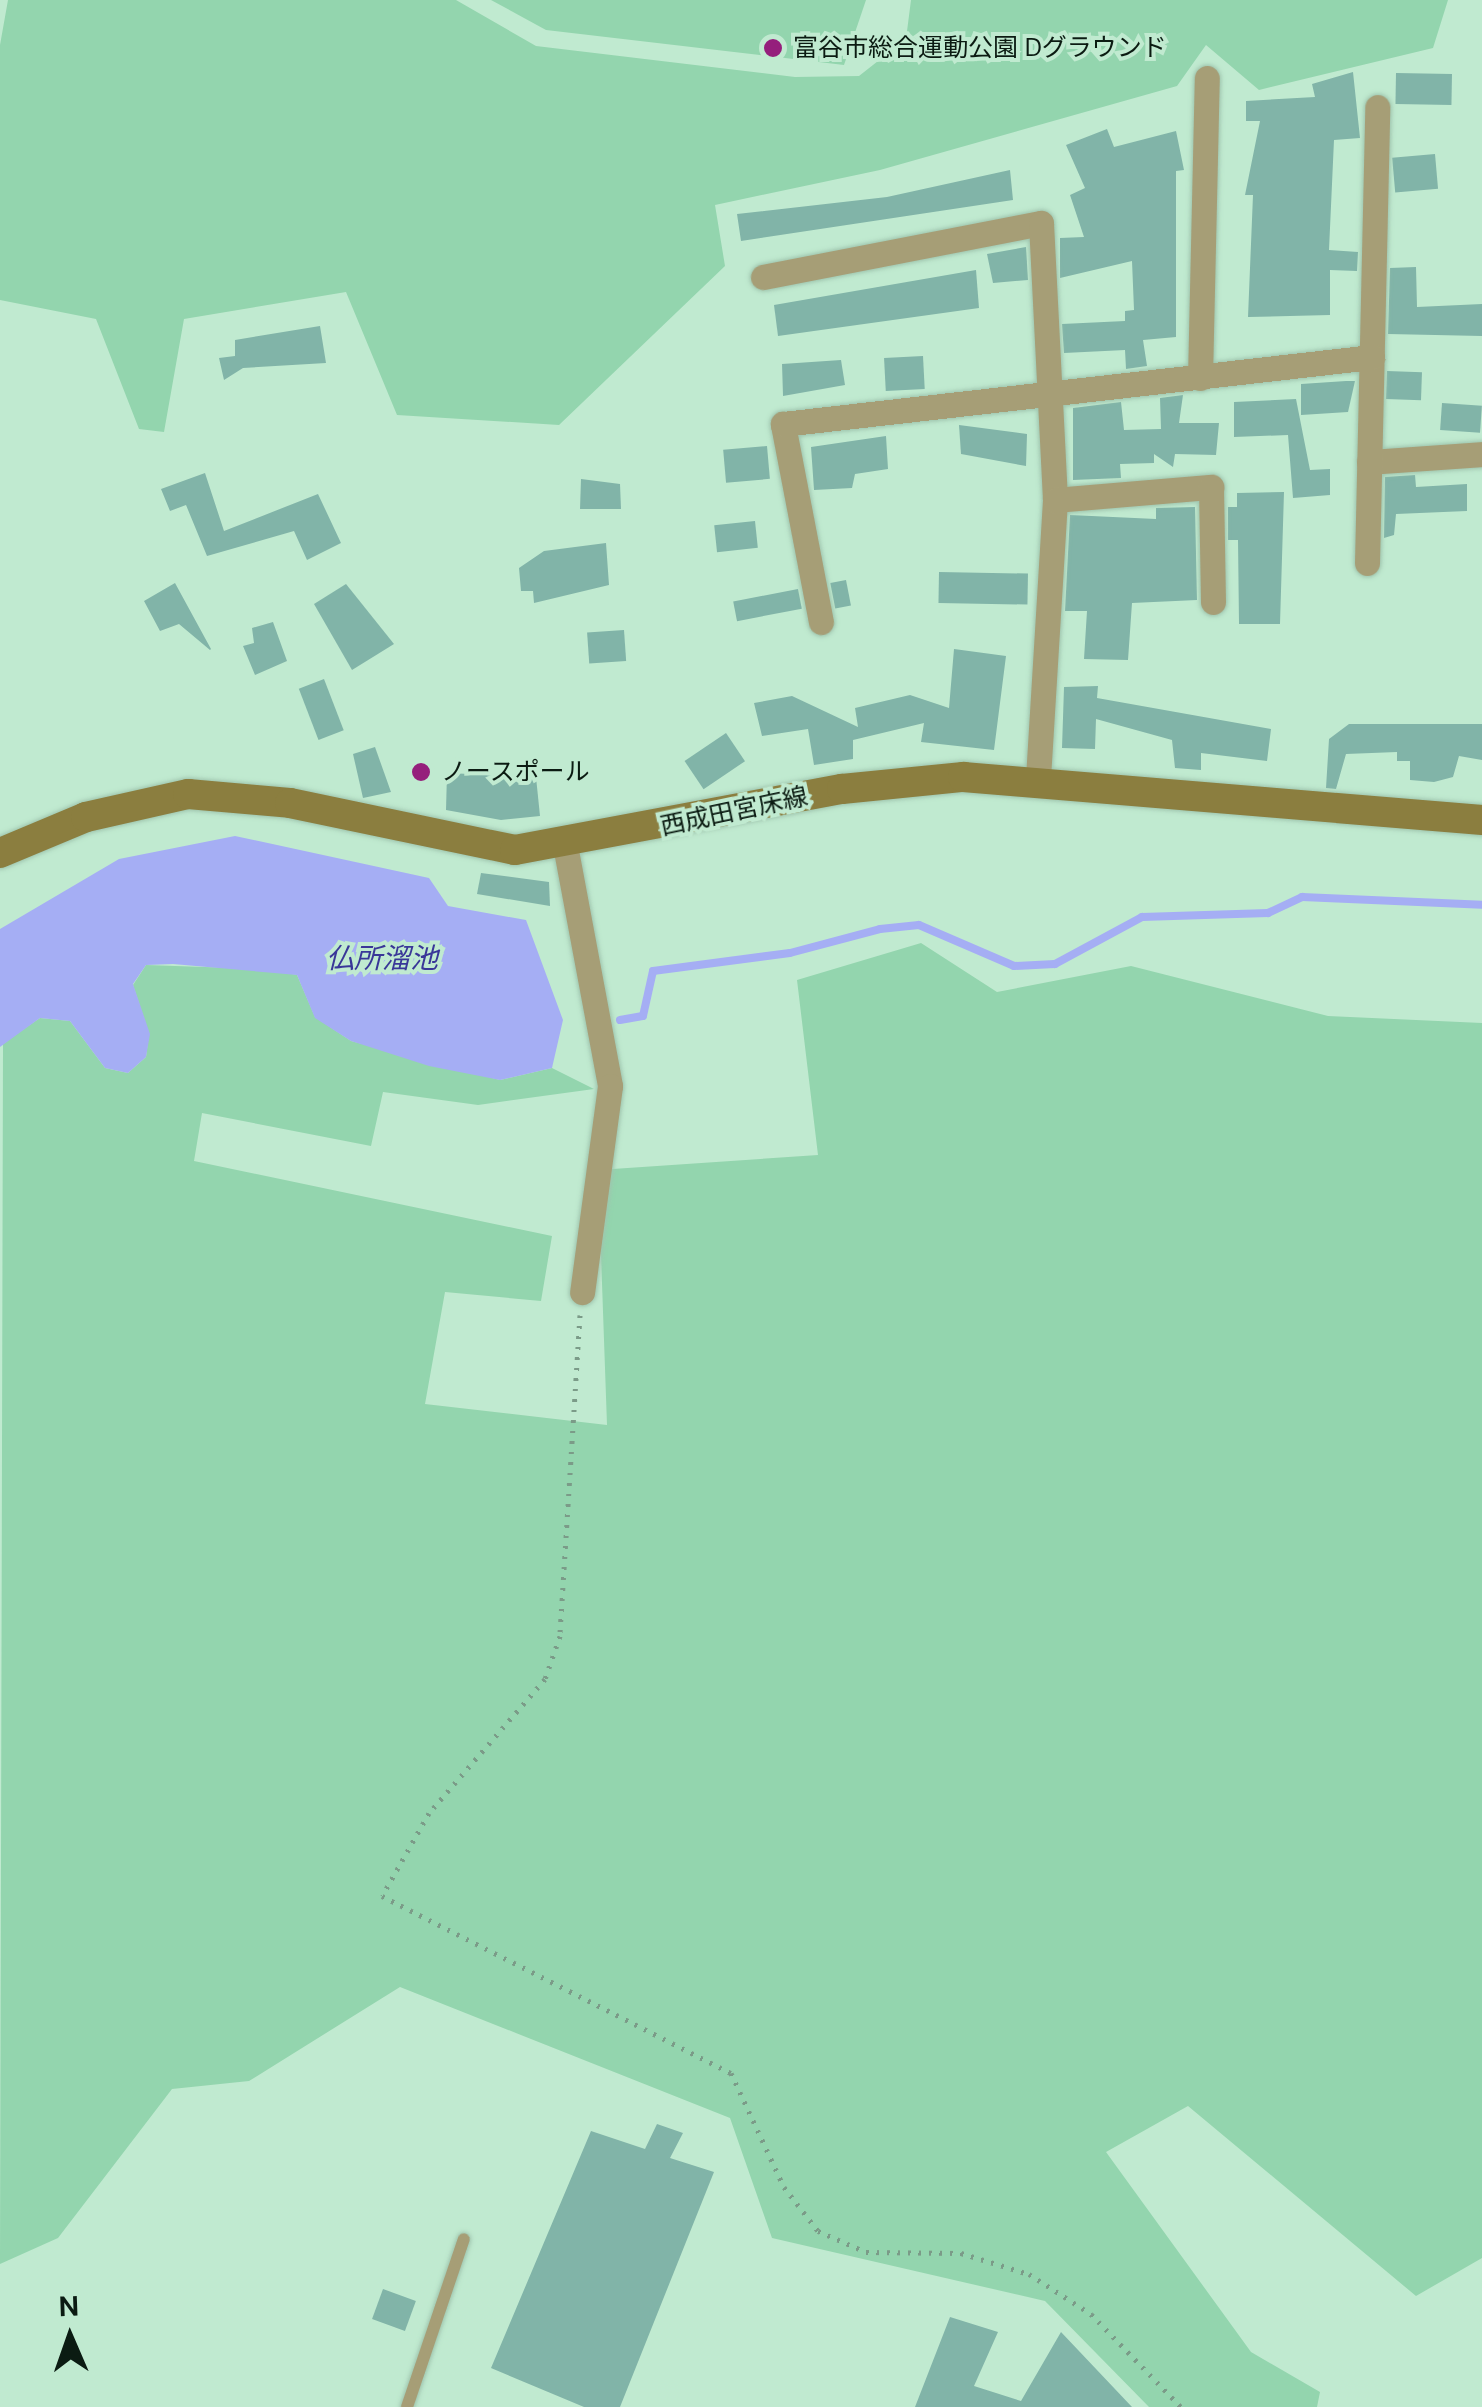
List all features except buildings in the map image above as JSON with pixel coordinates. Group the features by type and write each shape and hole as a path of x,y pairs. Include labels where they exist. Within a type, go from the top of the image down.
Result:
{"main road":[{"name":"西成田宮床線","path":"0,853 86,817 188,794 290,803 470,846 564,845 905,780 1038,780 1482,820"}],"street":[{"path":"1200,378 1207,78"},
{"path":"1367,563 1377,107"},
{"path":"764,276 1041,224 1055,500 1038,780"},
{"path":"821,622 782,424 1372,358"},
{"path":"1369,462 1482,454"},
{"path":"1055,500 1211,487 1213,602"},
{"path":"564,845 610,1086 582,1292"}],"lane":[{"path":"408,2407 464,2239"}],"path":[{"path":"582,1292 560,1636 545,1678 429,1813 382,1896 731,2073 796,2210 818,2230 866,2252 961,2253 1029,2274 1091,2314 1181,2407"}],"green space":[{"path":"8,0 456,0 536,46 795,77 859,76 906,39 911,0 1448,0 1433,48 1259,90 1206,45 1177,86 880,170 715,205 725,266 559,425 397,415 346,292 184,319 164,432 139,429 96,319 0,300 0,45"},
{"name":"富谷市総合運動公園 Dグラウンド","path":"491,0 866,0 844,65 546,30"},
{"path":"921,943 997,992 1131,966 1328,1016 1482,1023 1482,2258 1416,2296 1188,2106 1106,2152 1251,2352 1320,2392 1317,2407 1149,2407 1045,2301 772,2238 730,2118 400,1987 249,2081 172,2089 58,2238 0,2264 3,1043 40,1018 70,1021 105,1068 128,1073 146,1057 149,1034 133,985 146,965 267,969 297,975 315,1017 351,1041 500,1080 552,1068 594,1089 478,1105 383,1092 371,1146 202,1113 194,1161 552,1236 541,1301 445,1292 425,1404 607,1425 598,1170 818,1155 797,980"}],"water":[{"name":"仏所溜池","path":"235,836 429,878 448,906 526,920 563,1020 552,1068 500,1080 429,1066 351,1041 315,1018 297,975 173,964 146,965 133,984 150,1034 146,1057 128,1073 105,1068 70,1021 40,1018 0,1047 0,929 119,859"}],"waterway":[{"path":"620,1020 643,1016 653,971 790,953 880,929 919,925 1014,966 1055,964 1142,917 1268,913 1302,897 1482,905"}],"place":[{"name":"富谷市総合運動公園 Dグラウンド","path":"773,48"},
{"name":"ノースポール","path":"421,772"}]}
